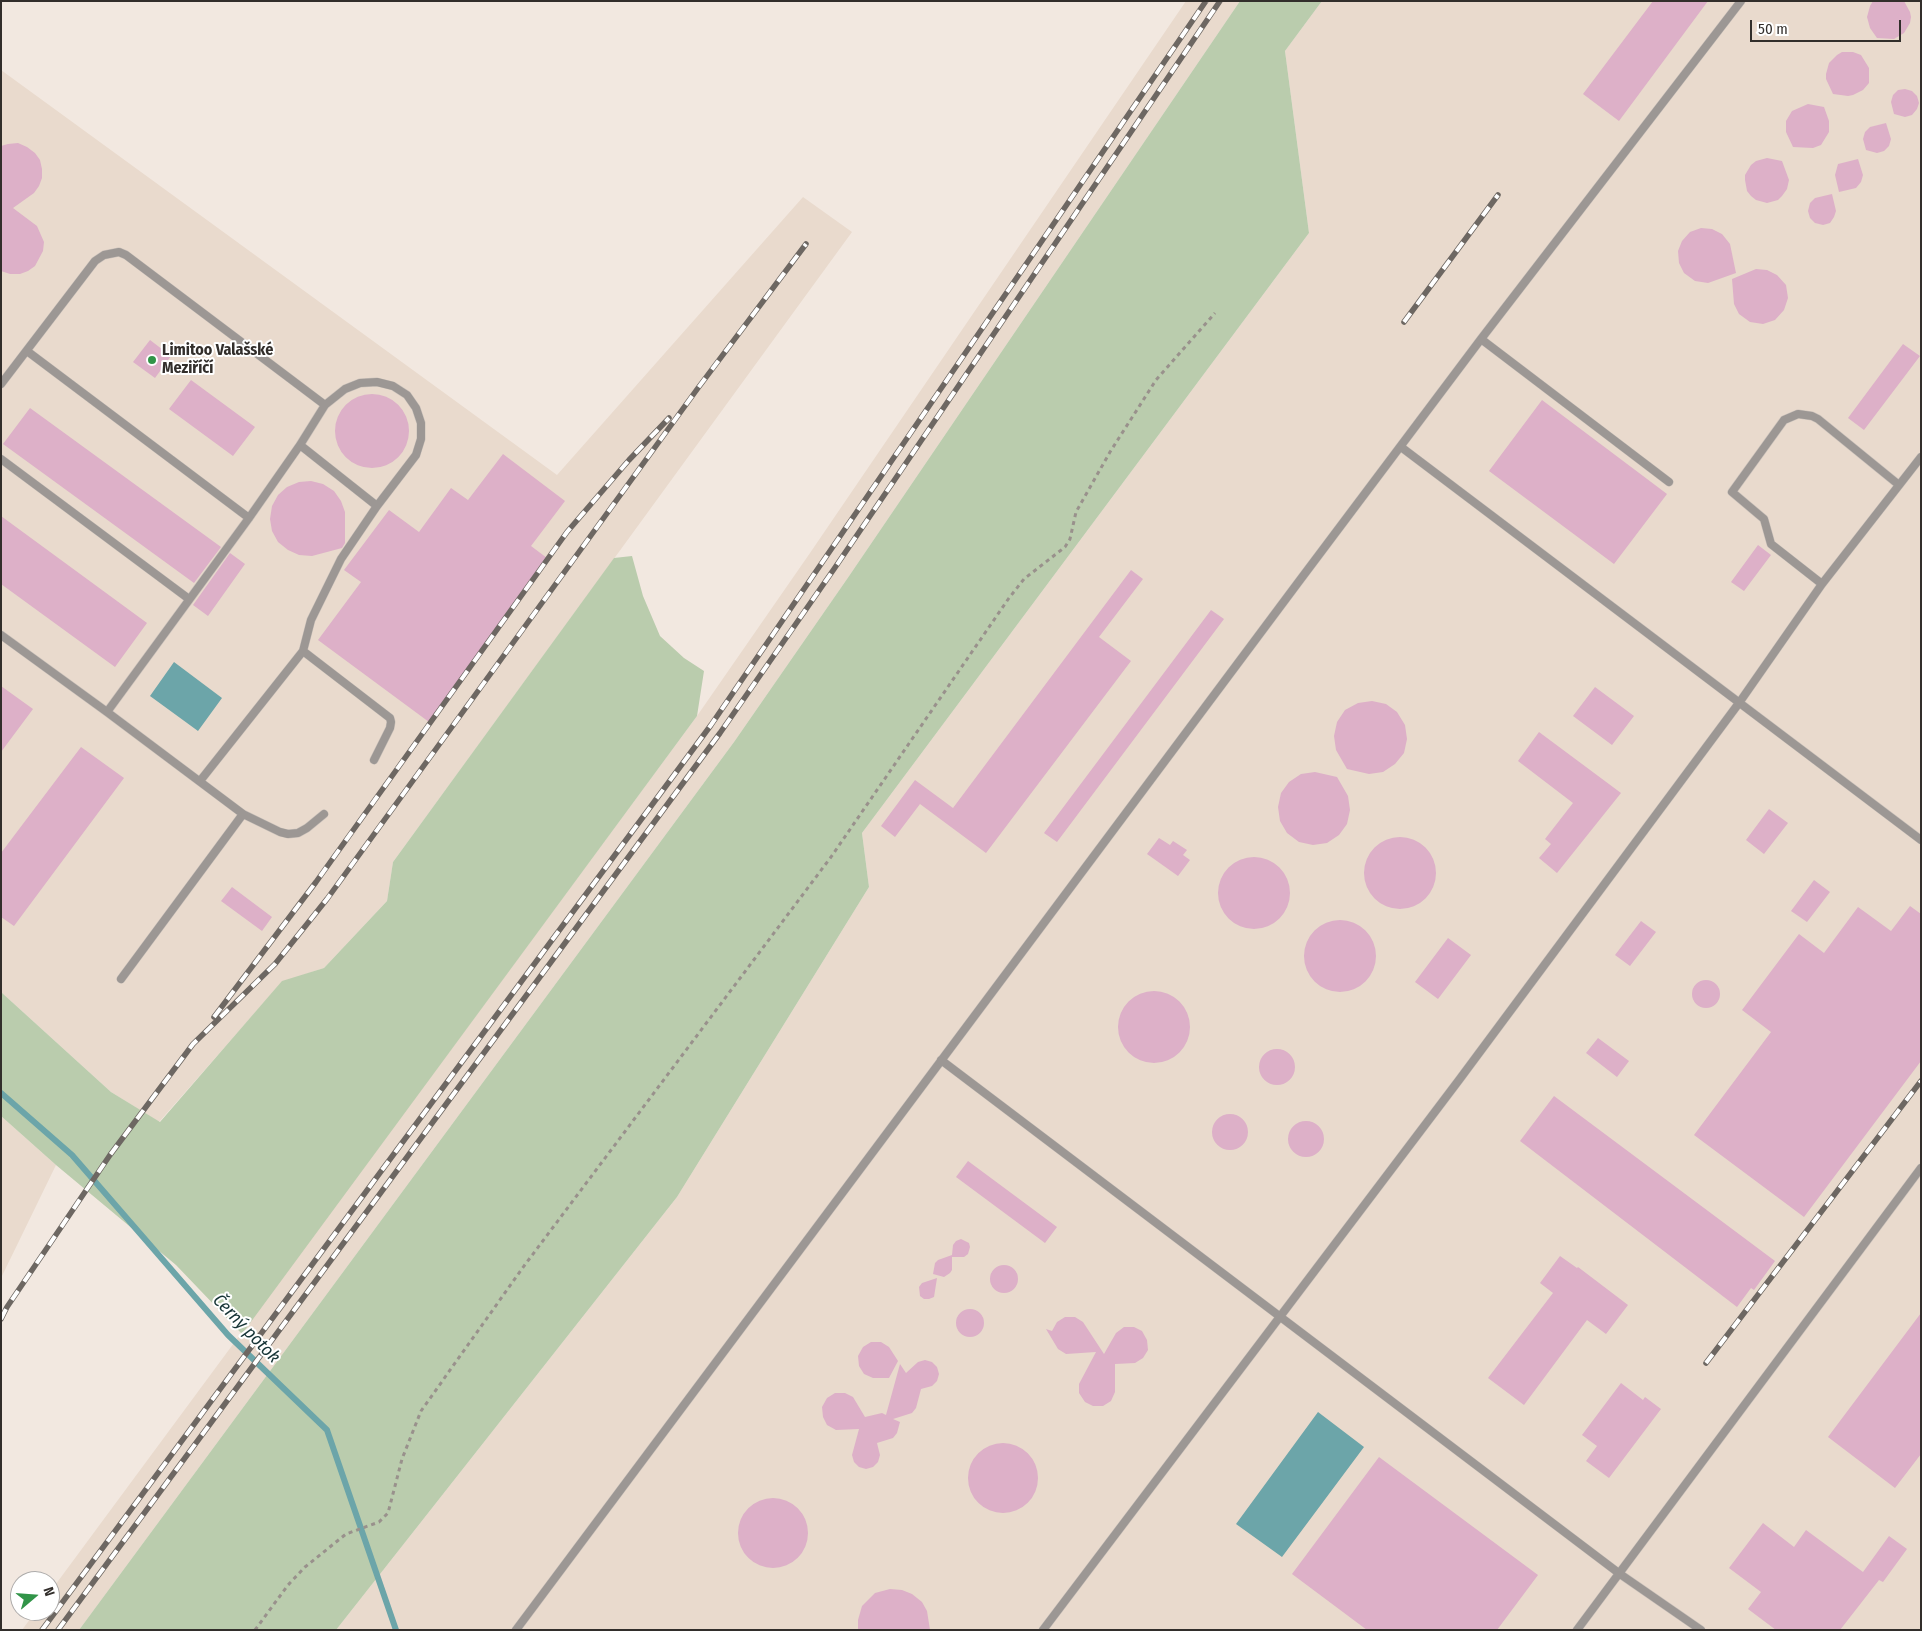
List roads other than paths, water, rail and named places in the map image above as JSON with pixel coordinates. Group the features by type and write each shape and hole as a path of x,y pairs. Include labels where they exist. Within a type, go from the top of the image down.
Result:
{"lane":[{"path":"516,1630 1481,339 1741,1"},
{"path":"1,384 95,262 104,255 119,252 126,255 325,404"},
{"path":"1481,339 1668,482"},
{"path":"27,350 249,518"},
{"path":"107,712 249,518 300,445 325,404 345,389 360,383 377,382 392,386 406,395 416,408 421,423 421,439 416,455 377,506 341,559 311,620 303,651 200,781"},
{"path":"1822,584 1771,544 1764,519 1732,492 1784,420 1798,414 1818,419 1899,485"},
{"path":"300,445 377,506"},
{"path":"1401,447 1921,840"},
{"path":"1044,1630 1471,1064 1739,703 1822,584 1921,457"},
{"path":"1,459 189,599"},
{"path":"1,635 243,814 288,834 298,833 324,814"},
{"path":"303,651 390,718 392,722 390,728 374,760"},
{"path":"121,979 243,814"},
{"path":"941,1060 1620,1574 1702,1630"},
{"path":"1577,1630 1921,1168"}],"water":[{"path":"174,662 222,698 198,731 150,696"},
{"path":"1318,1412 1364,1447 1282,1557 1236,1524"}],"waterway":[{"name":"Černý potok","path":"1,1093 72,1155 228,1335 327,1430 396,1630"}],"railway":[{"path":"42,1630 711,725 1206,1"},
{"path":"58,1630 720,733 834,569 1220,1"},
{"path":"1404,322 1498,195"},
{"path":"1,1319 7,1307 110,1155 193,1044 275,964 327,899 698,388 806,244"},
{"path":"214,1017 316,882 567,532 629,460 669,418"},
{"path":"1706,1363 1921,1081"}],"place":[{"name":"Limitoo Valašské Meziříčí","path":"152,360"}]}
